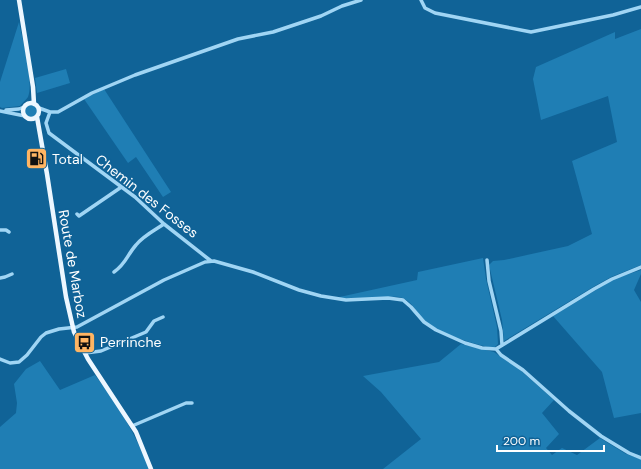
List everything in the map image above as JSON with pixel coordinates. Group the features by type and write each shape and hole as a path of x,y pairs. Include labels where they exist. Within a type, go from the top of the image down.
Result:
{"main road":[{"path":"19,0 32,78 32,103"},
{"path":"32,103 39,108 38,116 30,120 23,112 24,107 32,103"},
{"name":"Route de Marboz","path":"38,116 40,138 66,297 73,328 84,353 140,440 151,469"},
{"name":"Route de Marboz","path":"30,120 40,138"}],"street":[{"path":"39,108 50,112 61,111 92,93 135,75 238,39 273,32 321,16 342,6 361,0"},
{"path":"422,0 425,8 434,13 531,32 613,15 641,7"},
{"path":"0,110 13,110 24,107"},
{"path":"0,110 25,116"},
{"path":"38,116 45,111"},
{"name":"Chemin des Fosses","path":"50,112 46,121 47,129 50,133 135,198 164,224 211,261"},
{"path":"77,214 78,216 120,188"},
{"path":"114,272 123,266 133,248 139,241 164,224"},
{"path":"0,230 6,230 9,232"},
{"path":"487,260 489,281 501,330 502,346"},
{"path":"0,358 10,363 19,362 46,333 83,325 153,286 192,267 211,261 252,272 299,290 321,296 346,300 388,298 403,300 412,307 424,322 436,330 465,343 482,348 496,349 600,285 641,267"},
{"path":"0,278 5,278 12,274"},
{"path":"84,353 101,351 146,332 154,321 163,317"},
{"path":"496,349 498,353 523,370 601,436 629,453 641,458"},
{"path":"132,426 186,403 192,403"}],"shaded area":[{"path":"19,22 29,71 30,81 28,97 20,106 2,108 0,107 0,82"},
{"path":"641,29 641,265 611,277 504,341 502,320 489,265 493,261 568,246 592,234 572,161 617,142 608,96 541,120 533,79 536,67 615,32 615,39"},
{"path":"66,69 70,83 37,93 35,78"},
{"path":"104,89 171,192 163,197 136,157 128,163 84,99"},
{"path":"31,105 35,107 37,111 35,115 31,117 27,115 25,111 27,107"},
{"path":"483,258 486,279 497,327 498,344 494,348 468,342 440,331 426,322 408,301 399,297 335,298 417,280 418,272"},
{"path":"641,270 641,274 634,290 641,302 641,413 614,418 602,372 553,316 614,279"},
{"path":"461,344 494,352 519,369 554,400 542,413 559,434 546,448 552,455 562,448 577,455 600,438 626,454 641,459 641,469 383,469 421,439 381,392 363,376 439,362"},
{"path":"40,361 60,390 95,375 126,420 149,469 0,469 0,427 16,413 17,403 14,384 26,369"}],"place":[{"name":"Total","path":"36,159"},
{"name":"Perrinche","path":"84,342"}]}
